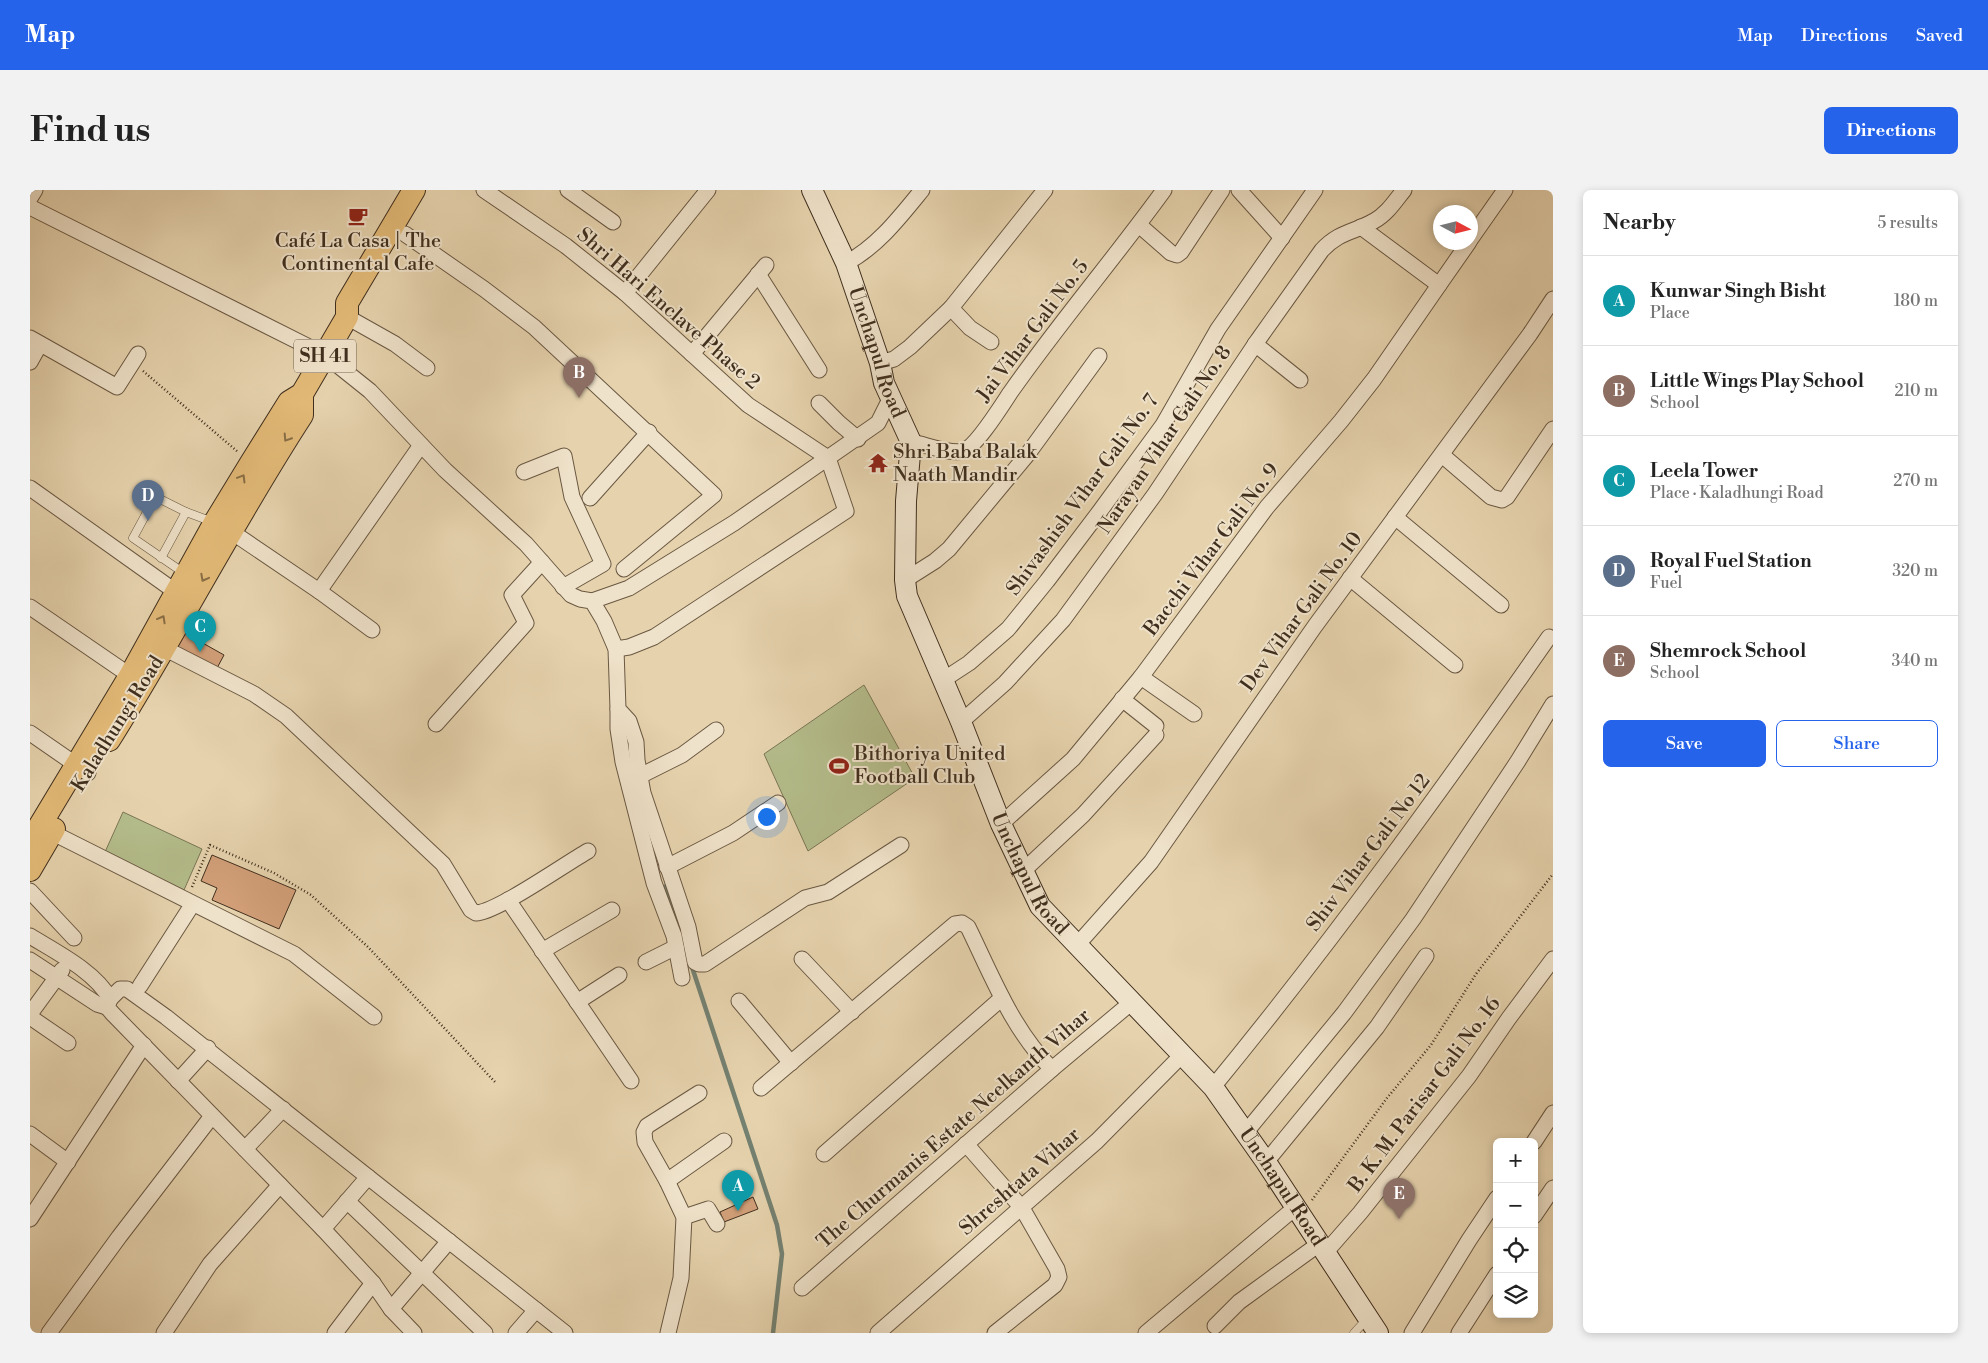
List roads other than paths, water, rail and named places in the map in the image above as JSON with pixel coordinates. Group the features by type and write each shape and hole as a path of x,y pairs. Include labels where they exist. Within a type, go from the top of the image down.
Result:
{"main road":[{"name":"Kaladhungi Road","path":"223,526 251,463 290,402 302,394 347,317 347,303 414,190"},
{"name":"Kaladhungi Road","path":"347,317 361,309 431,190"},
{"name":"Kaladhungi Road","path":"30,870 40,834 158,645 185,590 223,526 302,415 302,394"}],"street":[{"path":"30,198 35,190"},
{"name":"Shri Hari Enclave Phase 2","path":"484,190 566,246 625,294 748,405 828,458"},
{"path":"568,190 614,222"},
{"path":"625,294 708,190"},
{"name":"Unchapul Road","path":"812,190 846,263 880,363 884,383 911,442 906,501 905,580 907,596 961,722 1001,824 1040,906 1213,1087 1246,1132 1373,1326"},
{"path":"846,263 862,255 881,237 922,190"},
{"path":"880,363 894,360 951,308 1045,190"},
{"name":"Jai Vihar Gali No. 5","path":"911,442 962,451 970,446 984,430 1043,346 1164,190"},
{"path":"1138,225 1171,253 1177,255 1181,252 1222,190"},
{"path":"1239,190 1282,238"},
{"name":"Shivashish Vihar Gali No. 7","path":"943,680 969,663 1008,629 1047,581 1163,425 1218,329 1315,190"},
{"name":"Narayan Vihar Gali No. 8","path":"961,722 1005,683 1063,620 1155,494 1255,344 1322,250 1331,240 1342,233 1376,220 1390,209 1404,190"},
{"name":"Bacchi Vihar Gali No. 9","path":"1478,230 1506,190"},
{"path":"30,207 325,355 370,391 445,470 526,544 571,595 580,599 592,601 629,588 734,523 858,439 878,423 890,399"},
{"path":"1361,227 1439,285"},
{"path":"405,234 484,289 534,328 714,495 624,569"},
{"name":"Bacchi Vihar Gali No. 9","path":"1001,824 1074,759 1141,676 1267,506 1341,421 1374,379 1464,250"},
{"path":"692,354 762,269 819,370"},
{"name":"Dev Vihar Gali No. 10","path":"1078,944 1151,862 1350,578 1442,455 1530,334 1553,299"},
{"path":"951,308 970,328 991,342"},
{"path":"347,317 395,344 427,368"},
{"path":"30,362 35,341 117,387 135,358"},
{"path":"1255,344 1300,380"},
{"path":"905,580 935,561 949,549 1027,456 1099,356"},
{"path":"819,403 858,439"},
{"path":"1442,455 1491,497 1502,500 1507,497 1553,429"},
{"path":"590,498 648,432"},
{"path":"319,591 421,445"},
{"path":"524,472 564,456 572,497 603,564 563,587"},
{"path":"616,649 630,647 654,637 846,511 828,458"},
{"path":"30,488 185,590"},
{"path":"1395,517 1501,605"},
{"path":"223,526 319,591 372,630"},
{"path":"436,724 526,623 512,595 542,562"},
{"path":"1350,578 1455,665"},
{"path":"592,601 604,621 616,649 618,729 623,762 654,883 671,927 682,978"},
{"path":"30,607 137,680"},
{"name":"Shiv Vihar Gali No 12","path":"1213,1087 1267,1022 1444,787 1549,636"},
{"path":"158,645 254,694 286,716 443,864 472,910 476,913 482,913 508,900 588,851"},
{"path":"1141,676 1194,714"},
{"path":"1023,871 1083,815 1156,731 1122,699"},
{"path":"1246,1132 1344,1013 1412,919 1518,761 1553,704"},
{"path":"618,709 629,721 636,742 640,776 652,822 688,927 695,962 699,964 705,964 805,898 828,892 901,845"},
{"path":"640,776 682,755 716,730"},
{"path":"30,733 82,769"},
{"path":"667,867 733,834 778,803"},
{"path":"40,834 294,954 374,1017"},
{"path":"30,891 74,938"},
{"path":"508,900 630,1081"},
{"path":"140,986 192,905"},
{"path":"542,951 612,910"},
{"path":"761,1088 955,924 962,923 968,928 1002,998 1036,1053 1052,1069"},
{"path":"30,936 68,960 104,988 109,1003 144,1045 373,1282 406,1330"},
{"path":"646,962 676,947"},
{"path":"1266,1162 1377,1027 1426,956"},
{"path":"802,959 852,1012"},
{"path":"30,960 97,1004 109,1003 120,989 127,989 208,1048 565,1333"},
{"path":"68,960 30,1016 68,1043"},
{"name":"B. K. M. Parisar Gali No. 16","path":"1215,1326 1238,1302 1322,1249 1360,1213 1470,1076 1509,1018 1553,960"},
{"path":"577,1002 619,975"},
{"path":"824,1154 1002,998"},
{"path":"739,1002 791,1063"},
{"name":"The Churmanis Estate Neelkanth Vihar","path":"802,1288 1052,1069 1132,1002"},
{"path":"30,1220 144,1045"},
{"path":"178,1081 208,1048"},
{"name":"Shreshtata Vihar","path":"878,1333 1097,1141 1183,1054"},
{"path":"673,1332 681,1278 684,1217 667,1181 645,1142 644,1132 647,1126 699,1092"},
{"path":"245,1149 283,1109"},
{"path":"1537,1138 1553,1113"},
{"path":"49,1333 119,1237 212,1116"},
{"path":"30,1134 68,1162"},
{"path":"667,1181 724,1141"},
{"path":"966,1144 1022,1208 1057,1269 1059,1277 1055,1285 995,1333"},
{"path":"323,1229 368,1177"},
{"path":"164,1333 210,1264 280,1185"},
{"path":"1538,1210 1553,1188"},
{"path":"347,1201 485,1333"},
{"path":"1412,1333 1493,1204"},
{"path":"684,1217 708,1209 717,1224"},
{"path":"1146,1333 1298,1211"},
{"path":"391,1309 448,1241"},
{"path":"1459,1333 1493,1280"},
{"path":"335,1333 373,1282"},
{"path":"516,1333 536,1310"}],"lane":[{"path":"185,590 161,558 134,540 133,536 155,498 223,526"},
{"path":"161,558 186,512"},
{"path":"1354,1333 1373,1326"}],"waterway":[{"path":"666,886 684,943"},
{"path":"691,964 777,1225 782,1254 773,1333"}],"place":[{"name":"Café La Casa | The Continental Cafe","path":"358,216"},
{"name":"Little Wings Play School","path":"579,398"},
{"name":"Shri Baba Balak Naath Mandir","path":"878,463"},
{"name":"Royal Fuel Station","path":"148,521"},
{"name":"Leela Tower","path":"200,652"},
{"name":"Bithoriya United Football Club","path":"839,766"},
{"name":"Kunwar Singh Bisht","path":"738,1211"},
{"name":"Shemrock School","path":"1399,1219"}]}
